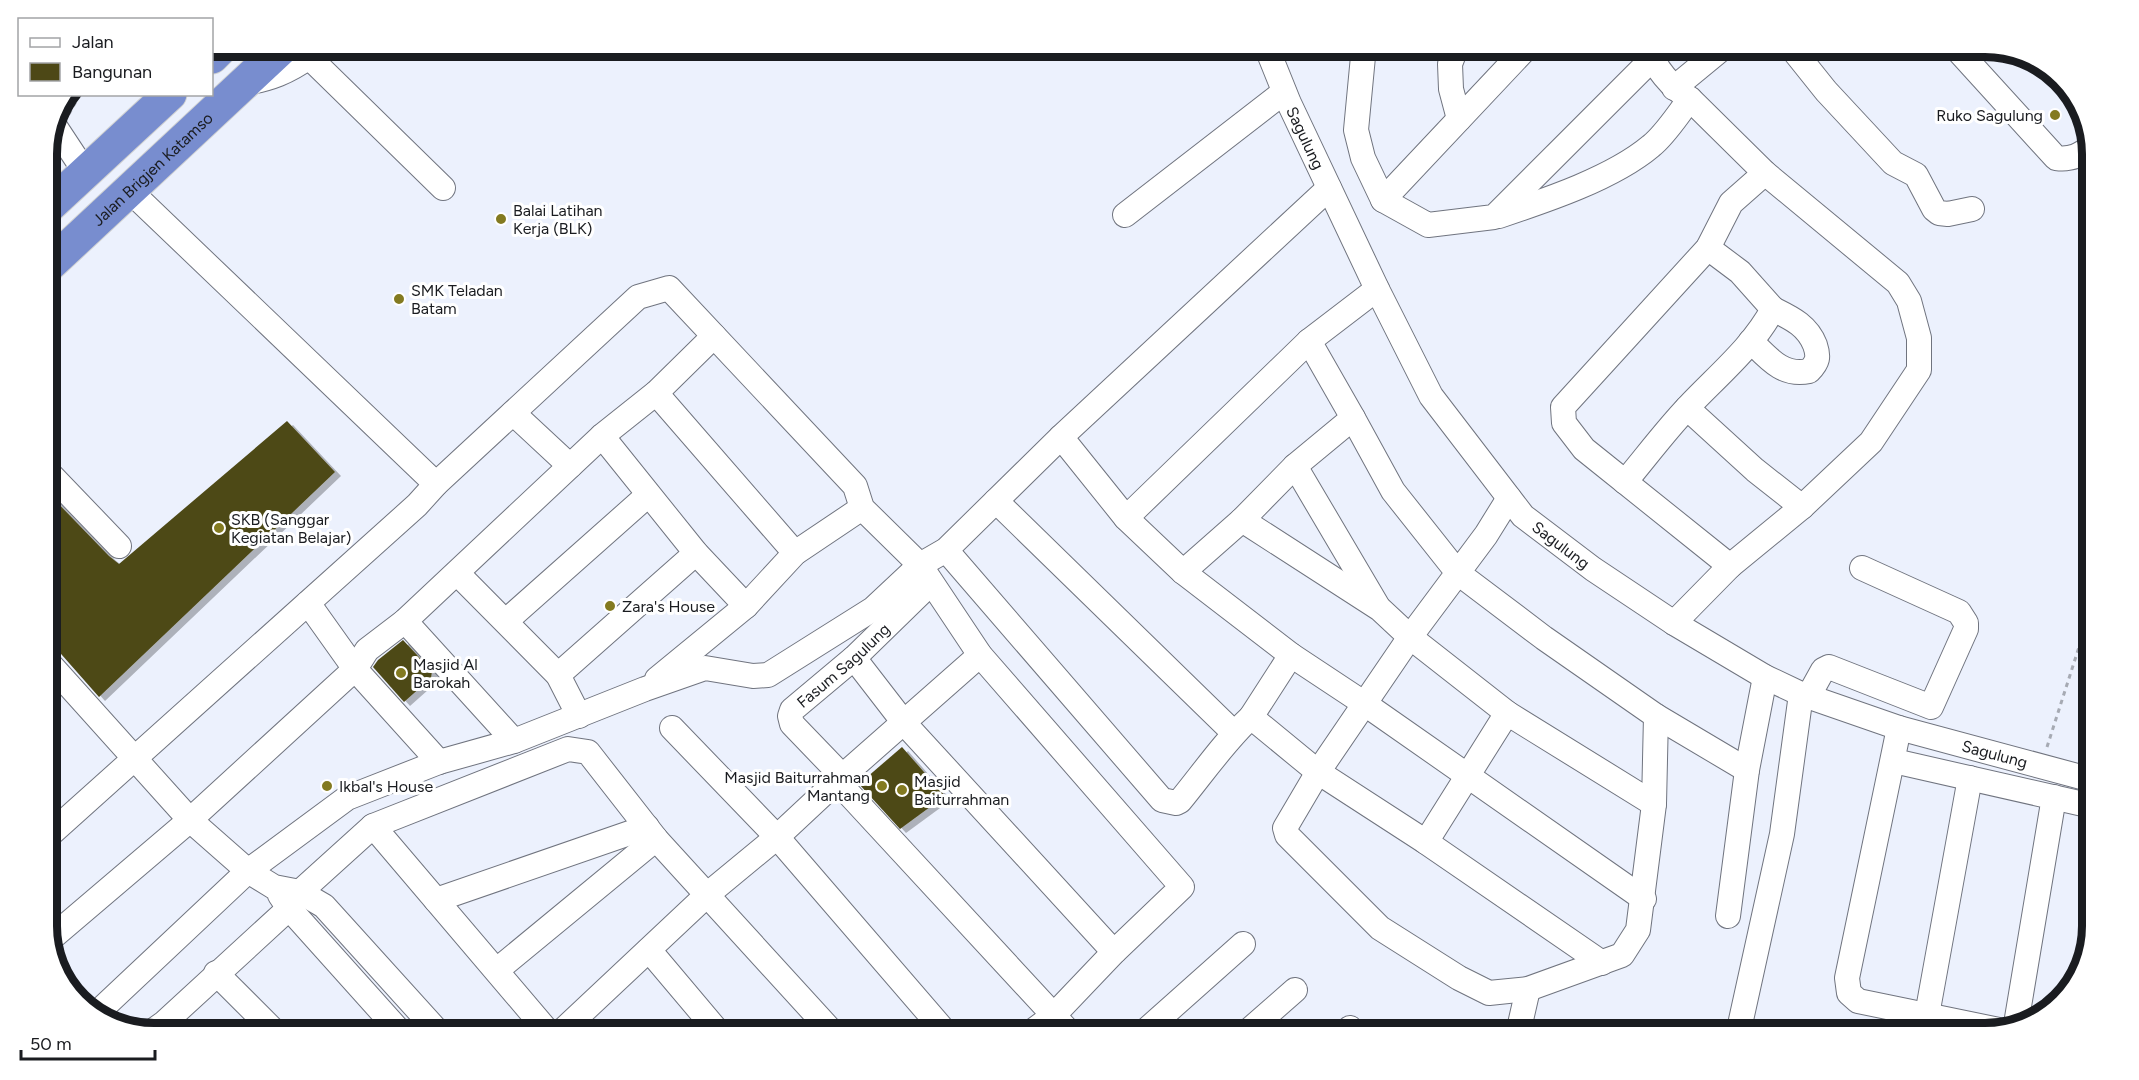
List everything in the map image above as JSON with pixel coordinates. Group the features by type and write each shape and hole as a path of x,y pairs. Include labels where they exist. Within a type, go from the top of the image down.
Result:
{"highway":[{"name":"Jalan Brigjen Katamso","path":"57,258 246,83 292,57"},
{"path":"57,199 168,96"}],"street":[{"path":"311,57 443,188"},
{"name":"Sagulung","path":"1270,57 1284,92 1329,188 1431,396 1523,516 1593,569 1674,623 1765,677 1804,696 1899,729 2082,777"},
{"path":"1363,57 1356,130 1363,158 1383,200 1428,225 1494,217 1542,201 1622,166 1653,145 1682,93 1715,57"},
{"path":"1453,57 1450,64 1451,89 1459,119"},
{"path":"1383,200 1518,57"},
{"path":"1494,217 1646,57"},
{"path":"1653,57 1682,93 1765,173 1898,284 1909,301 1919,338 1919,370 1871,442 1802,507 1730,566 1674,623"},
{"path":"1799,57 1826,91 1893,163 1916,175 1934,210 1948,214 1972,209"},
{"path":"1964,57 2056,158 2067,159 2082,153"},
{"path":"1125,215 1284,92"},
{"path":"59,133 85,172"},
{"path":"1730,566 1584,449 1564,423 1563,406 1708,248 1731,203 1765,173"},
{"path":"102,1008 248,871 347,798 438,762 514,741 645,689 705,668 753,676 768,675 926,574 946,550 1061,437 1329,188"},
{"path":"129,190 436,484"},
{"path":"1708,248 1740,272 1773,309 1804,327 1818,353 1818,361 1809,371 1791,372 1778,367 1751,341"},
{"path":"57,828 417,505 436,484 638,297 669,288 855,486 862,508 926,574 980,655 1182,887 1044,1023"},
{"path":"1126,518 1309,340 1377,289"},
{"path":"1626,482 1687,408 1740,355 1763,327 1773,309"},
{"path":"57,933 190,820 355,669 367,650 405,621 602,436 656,393 714,336"},
{"path":"1309,340 1393,491 1458,573 1544,638 1656,716 1747,770"},
{"path":"656,393 795,553"},
{"path":"1687,408 1755,470 1802,507"},
{"path":"513,413 570,466"},
{"path":"1183,572 1242,520 1296,466 1353,418"},
{"path":"602,436 696,553 746,606"},
{"path":"1061,437 1126,518 1183,572 1291,655 1644,899"},
{"path":"1296,466 1380,609"},
{"path":"57,481 119,546"},
{"path":"506,621 648,495"},
{"path":"1509,498 1486,535 1410,637 1318,772 1285,828 1287,835 1380,928 1459,978 1489,993 1528,989 1622,955 1638,930 1644,899 1654,804 1656,716"},
{"path":"996,501 1242,725 1426,842 1602,963"},
{"path":"645,689 746,606 795,553 862,508"},
{"path":"1242,520 1380,609 1410,637 1507,713 1654,804"},
{"path":"946,550 1162,800 1180,801 1227,745 1291,655"},
{"path":"558,675 696,553"},
{"path":"1862,568 1959,612 1964,618 1966,629 1931,707 1923,735"},
{"path":"457,573 558,675 579,716"},
{"name":"Fasum Sagulung","path":"840,779 792,724 790,716 792,710 854,658 926,574"},
{"path":"308,603 355,669 438,762"},
{"path":"405,621 514,741"},
{"path":"572,1023 708,894 777,837 980,655"},
{"path":"854,658 905,724 1114,952"},
{"path":"1741,1020 1782,834 1804,696 1823,670 1829,667 1931,707"},
{"path":"57,672 190,820 248,871 274,887 298,907 392,1023"},
{"path":"1728,916 1747,770 1765,677"},
{"path":"1426,842 1507,713"},
{"path":"672,728 777,837 937,1023"},
{"path":"1899,729 1847,978 1849,993 1858,1001 1965,1023"},
{"path":"169,1023 216,973 298,907 373,826 568,749 588,752 651,833 823,1023"},
{"path":"1894,761 2082,804"},
{"path":"1927,1015 1970,778"},
{"path":"840,779 1060,1023"},
{"path":"2017,1018 2054,798"},
{"path":"373,826 540,1023"},
{"path":"436,900 651,833"},
{"path":"497,970 651,833"},
{"path":"298,907 324,906 429,1023"},
{"path":"1155,1023 1243,944"},
{"path":"649,950 710,1023"},
{"path":"216,973 265,1023"},
{"path":"1520,1023 1528,989"},
{"path":"1258,1023 1295,990"}],"path":[{"path":"2041,766 2082,640"}],"building":[{"name":"SKB (Sanggar Kegiatan Belajar)","path":"287,421 335,472 99,697 57,649 57,502 119,564"},
{"name":"Masjid Al Barokah","path":"403,640 432,671 431,678 404,702 373,667 378,660"},
{"name":"Masjid Baiturrahman","path":"902,747 945,796 900,829 859,784"}],"place":[{"name":"Ruko Sagulung","path":"2055,115"},
{"name":"Balai Latihan Kerja (BLK)","path":"501,219"},
{"name":"SMK Teladan Batam","path":"399,299"},
{"name":"SKB (Sanggar Kegiatan Belajar)","path":"219,528"},
{"name":"Zara's House","path":"610,606"},
{"name":"Masjid Al Barokah","path":"401,673"},
{"name":"Ikbal's House","path":"327,786"},
{"name":"Masjid Baiturrahman Mantang","path":"882,786"},
{"name":"Masjid Baiturrahman","path":"902,790"}]}
